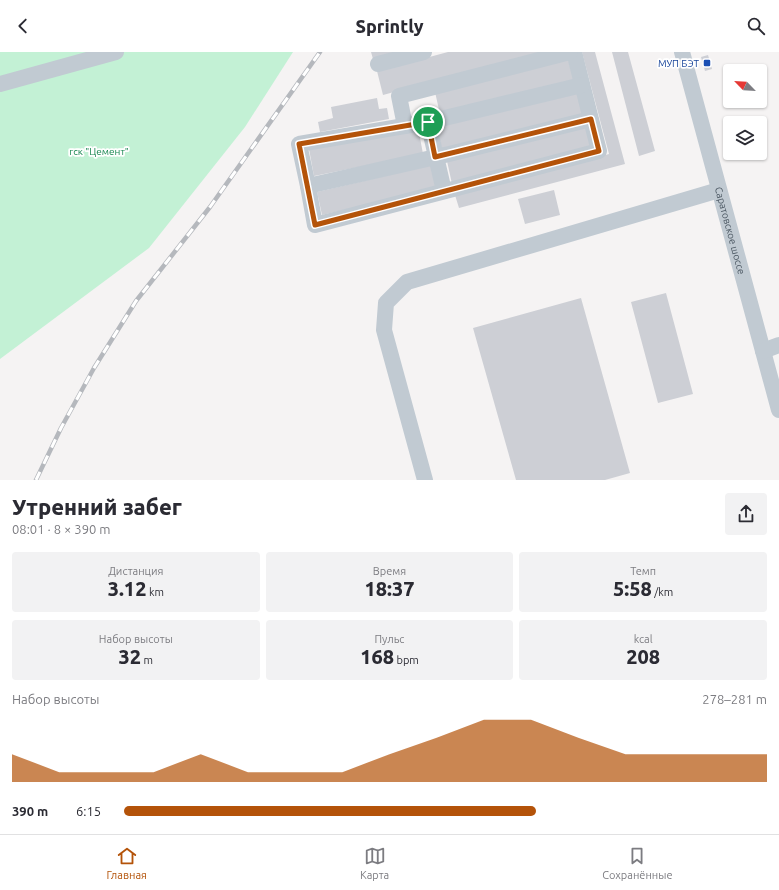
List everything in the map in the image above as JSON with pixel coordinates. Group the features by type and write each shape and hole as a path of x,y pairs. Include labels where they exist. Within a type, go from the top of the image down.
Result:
{"street":[{"path":"0,84 116,52"},
{"path":"378,64 424,52"},
{"path":"405,126 399,96 570,52"},
{"path":"574,52 599,151 315,225 299,144 428,122 582,85"},
{"name":"Саратовское шоссе","path":"682,52 779,410"},
{"path":"308,186 591,119"},
{"path":"428,122 444,191"},
{"path":"425,480 384,330 386,303 407,282 719,190"},
{"path":"763,351 779,344"}],"green space":[{"name":"гск \"Цемент\"","path":"0,52 293,52 245,127 149,248 0,359"}],"building":[{"path":"371,52 398,52 373,59"},
{"path":"448,52 541,52 383,95 377,71"},
{"path":"582,52 595,52 625,164 459,208 455,195 609,154"},
{"path":"612,52 628,52 655,151 639,156"},
{"name":"МУП БЭТ","path":"708,55 712,69 705,71 701,57"},
{"path":"568,59 574,81 440,114 435,92"},
{"path":"580,92 586,115 442,150 437,127"},
{"path":"377,98 379,109 387,108 389,119 320,132 318,122 333,118 331,107"},
{"path":"587,126 592,149 452,184 447,161"},
{"path":"418,127 423,154 314,176 309,149"},
{"path":"431,165 436,188 322,215 317,192"},
{"path":"554,190 560,215 525,224 518,199"},
{"path":"666,293 693,394 658,403 631,302"},
{"path":"581,298 630,473 605,480 516,480 473,328"}],"railway":[{"path":"36,480 61,428 94,368 136,301 210,207 320,52"}],"place":[{"name":"МУП БЭТ","path":"707,63"}],"route":[{"path":"591,119 599,151 315,225 299,144 428,122 435,157 591,119"}]}
